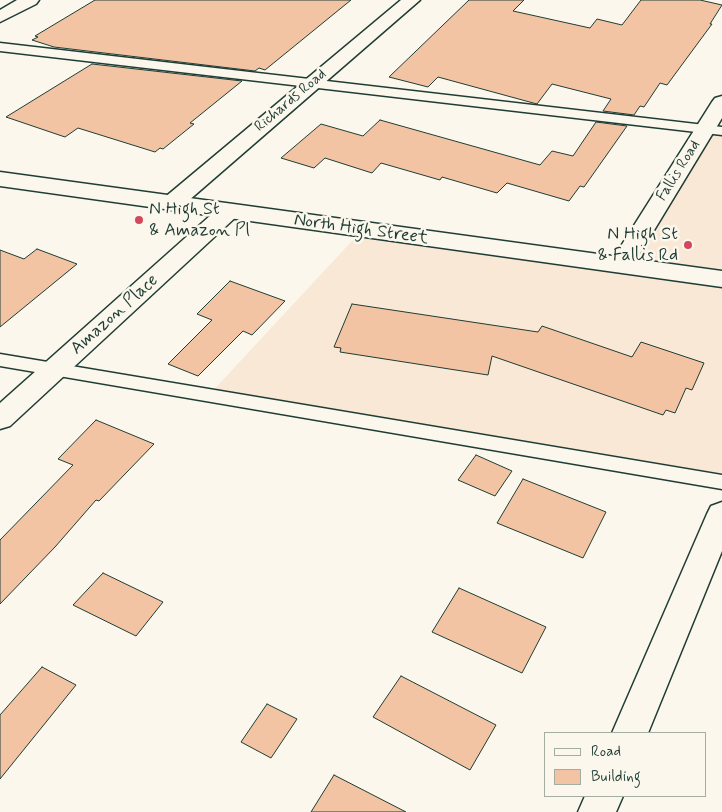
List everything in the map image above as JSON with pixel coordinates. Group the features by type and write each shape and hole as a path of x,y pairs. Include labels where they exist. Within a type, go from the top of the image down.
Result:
{"street":[{"path":"0,17 30,0"},
{"name":"Richards Road","path":"172,202 411,0"},
{"name":"Fallis Road","path":"621,265 713,130 722,102"},
{"name":"North High Street","path":"0,179 722,279"},
{"name":"Amazon Place","path":"0,419 229,211"},
{"path":"630,732 722,514"},
{"path":"598,812 604,797"}],"lane":[{"path":"0,46 713,130"},
{"path":"0,360 722,482"}],"shaded area":[{"path":"705,126 722,128 722,485 207,397 364,228 619,263"}],"building":[{"path":"95,0 351,0 265,70 259,68 255,71 54,47 32,40 38,37 35,36"},
{"path":"469,0 524,0 513,11 590,28 597,19 622,25 641,0 700,0 722,5 710,24 712,24 667,85 660,83 644,107 640,106 634,115 603,111 611,99 552,84 537,104 438,77 428,87 389,77"},
{"path":"92,64 242,81 190,123 194,124 163,149 160,148 155,152 78,128 65,137 6,117"},
{"path":"380,120 540,165 552,151 573,156 596,122 627,126 584,187 580,186 569,201 507,183 497,193 442,177 440,180 381,163 372,173 325,158 314,168 281,158 321,124 363,136"},
{"path":"37,249 77,264 0,327 0,250 24,259"},
{"path":"230,281 285,301 252,335 243,331 198,376 168,364 212,320 197,314"},
{"path":"352,304 538,332 542,326 632,357 641,342 704,363 692,390 686,388 675,413 666,410 663,415 492,356 488,375 340,352 341,348 334,347"},
{"path":"96,420 154,444 99,501 96,500 55,547 0,604 0,540 73,465 58,459"},
{"path":"476,455 512,471 495,496 458,480"},
{"path":"523,479 606,512 583,558 497,523"},
{"path":"103,573 163,602 136,636 73,605"},
{"path":"459,588 546,627 522,673 432,632"},
{"path":"42,667 76,685 0,779 0,715"},
{"path":"401,676 496,725 470,770 373,717"},
{"path":"267,704 297,719 271,758 241,742"},
{"path":"334,775 406,812 311,812"}],"place":[{"name":"N High St & Amazon Pl","path":"139,220"},
{"name":"N High St & Fallis Rd","path":"688,245"}]}
